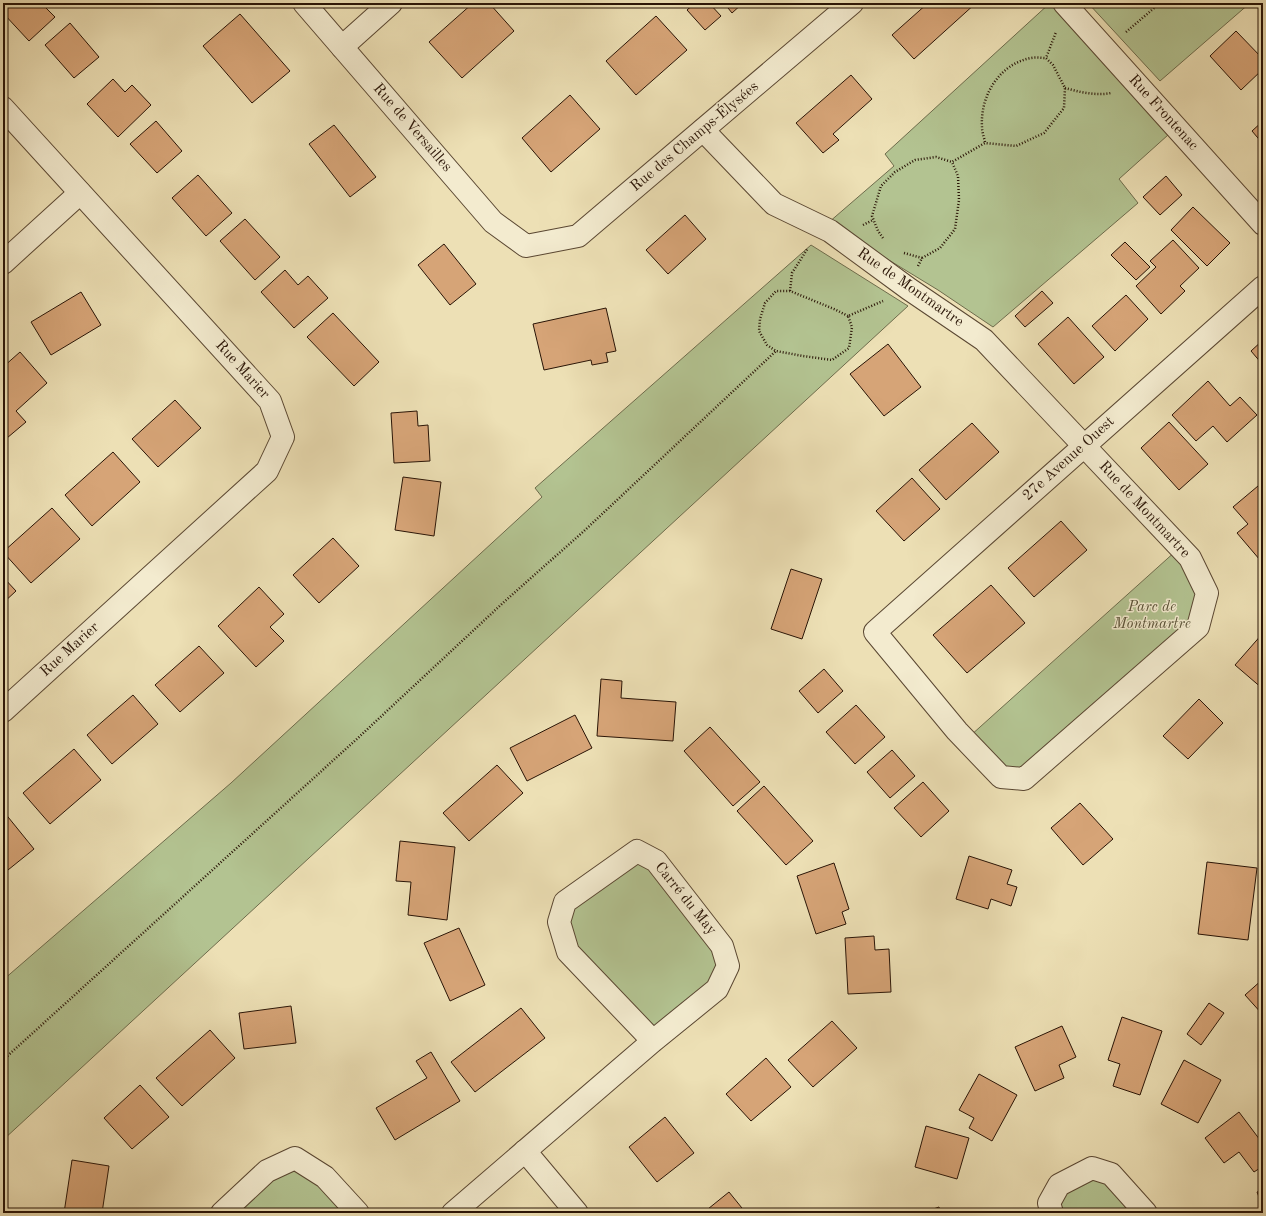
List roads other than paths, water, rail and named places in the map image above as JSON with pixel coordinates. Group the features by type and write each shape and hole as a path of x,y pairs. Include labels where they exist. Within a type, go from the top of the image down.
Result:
{"street":[{"name":"Rue de Versailles","path":"304,3 493,222 526,246"},
{"path":"342,47 391,3"},
{"name":"Rue des Champs-Élysées","path":"526,246 578,236 852,3"},
{"name":"Rue Frontenac","path":"1070,9 1263,224"},
{"name":"Rue Marier","path":"3,108 270,401 283,437 267,471 3,711"},
{"name":"Rue de Montmartre","path":"703,130 774,204 830,231 909,289 984,340 1190,558 1207,593 1198,627 1024,780 1001,777 956,731 875,632"},
{"path":"3,263 80,193"},
{"name":"27e Avenue Ouest","path":"875,632 1263,287"},
{"name":"Carré du May","path":"453,1213 653,1041 718,989 728,966 722,946 656,861 637,851 565,902 559,922 568,952 653,1041"},
{"path":"525,1151 577,1213"},
{"path":"222,1213 267,1171 295,1158 325,1177 358,1213"},
{"path":"1052,1213 1049,1203 1059,1185 1092,1168 1111,1174 1146,1213"}],"park label":[{"name":"Parc de Montmartre","path":"1152,616"}]}
